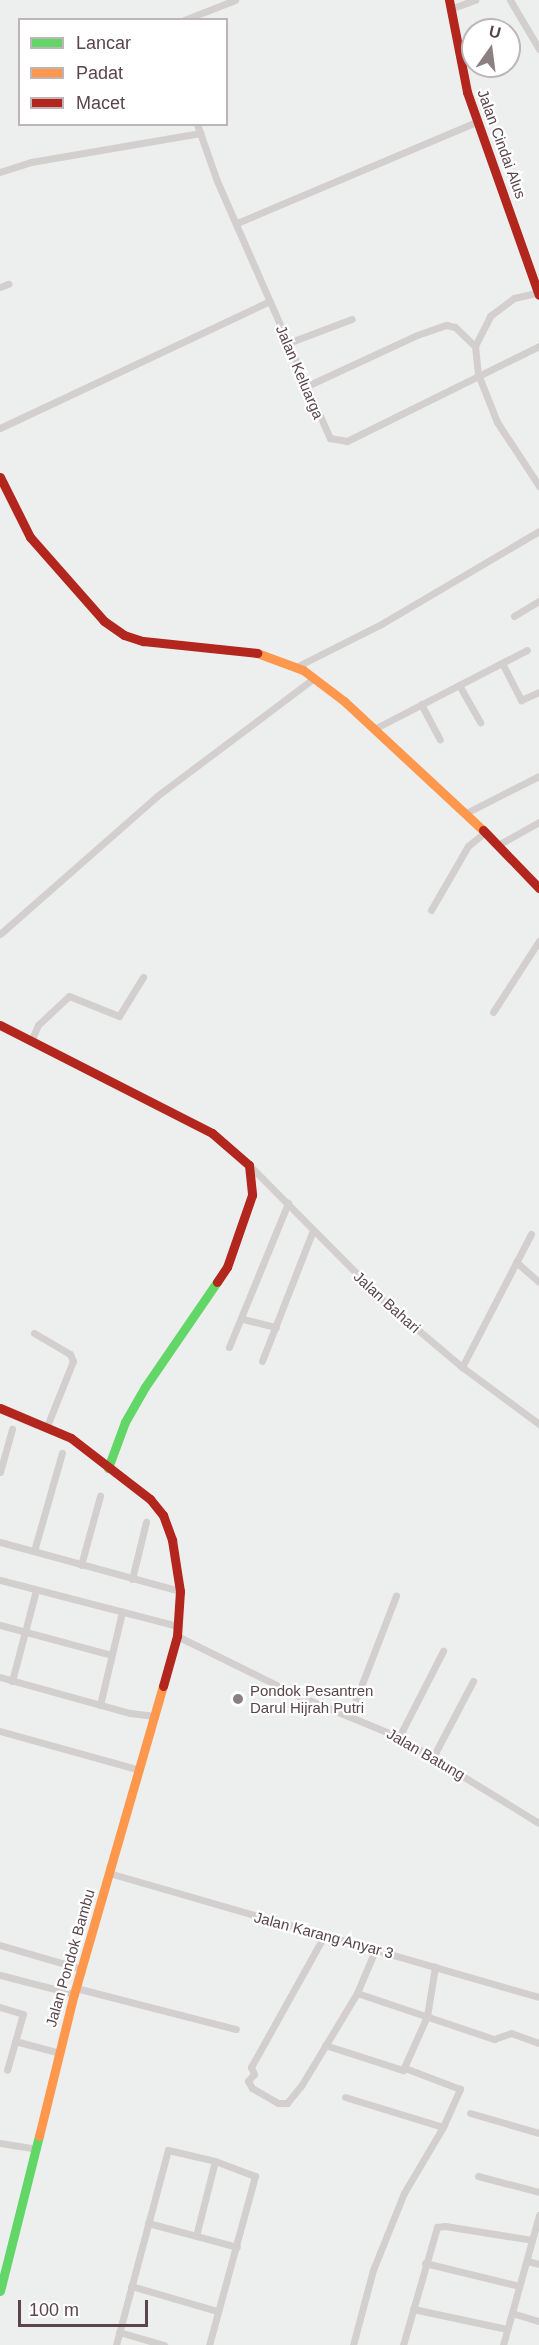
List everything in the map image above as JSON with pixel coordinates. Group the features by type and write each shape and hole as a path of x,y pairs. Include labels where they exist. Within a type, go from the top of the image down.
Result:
{"street":[{"path":"189,18 235,0"},
{"path":"450,4 475,0"},
{"path":"510,0 539,49"},
{"name":"Jalan Cindai Alus","path":"450,4 476,122 538,293"},
{"path":"237,223 410,153 476,122"},
{"name":"Jalan Keluarga","path":"198,126 326,434 347,441 478,374 539,346"},
{"path":"0,172 31,162 201,133"},
{"path":"0,287 8,284"},
{"path":"538,293 514,298 490,316 475,346 478,374 496,422 539,486"},
{"path":"0,428 270,301"},
{"path":"288,343 352,319"},
{"path":"307,386 379,351 446,325 455,327 475,346"},
{"path":"0,477 30,537 95,612 118,631 143,641 262,654 296,667 314,678 374,729 466,813 539,888"},
{"path":"296,667 412,607 539,531"},
{"path":"514,616 539,601"},
{"path":"374,729 527,650"},
{"path":"502,663 521,700 539,692"},
{"path":"0,934 157,796 314,678"},
{"path":"459,685 480,722"},
{"path":"422,704 440,740"},
{"path":"466,813 539,776"},
{"path":"498,846 539,822"},
{"path":"431,910 468,846 484,832"},
{"path":"493,1012 539,941"},
{"path":"32,1039 38,1025 69,996 119,1016 143,977"},
{"path":"0,1025 32,1039 212,1133 249,1165 252,1194 227,1268 145,1387 125,1422 108,1468"},
{"name":"Jalan Bahari","path":"249,1165 288,1203 312,1233 462,1367 539,1424"},
{"path":"229,1347 243,1319 288,1203"},
{"path":"262,1361 312,1233"},
{"path":"462,1367 531,1234"},
{"path":"516,1262 539,1282"},
{"path":"243,1319 276,1327"},
{"path":"34,1333 70,1354 73,1361 47,1426"},
{"name":"Jalan Pondok Bambu","path":"0,1408 71,1438 150,1499 163,1515 172,1540 180,1591 178,1631 75,1991 0,2291"},
{"path":"0,1472 12,1430"},
{"path":"34,1551 62,1453"},
{"path":"81,1565 100,1496"},
{"path":"132,1579 146,1522"},
{"path":"0,1542 180,1591"},
{"name":"Jalan Batung","path":"0,1580 122,1612 178,1631 299,1696 399,1737 539,1823"},
{"path":"12,1681 36,1590"},
{"path":"350,1715 396,1596"},
{"path":"100,1705 122,1612"},
{"path":"0,1625 111,1655"},
{"path":"399,1737 443,1651"},
{"path":"0,1677 100,1705 155,1716"},
{"path":"433,1757 473,1682"},
{"path":"0,1731 140,1770"},
{"name":"Jalan Karang Anyar 3","path":"109,1873 376,1948 539,1997"},
{"path":"324,1935 251,2067 254,2074 248,2081 258,2093 278,2103 287,2103 325,2045 357,1993 376,1948"},
{"path":"0,1945 82,1969"},
{"path":"405,2068 427,2016 435,1967"},
{"path":"0,1975 236,2029"},
{"path":"357,1993 494,2039 511,2033 539,2043"},
{"path":"0,2007 23,2014 7,2070"},
{"path":"15,2041 60,2053"},
{"path":"325,2045 396,2070 405,2068 460,2089 443,2127 396,2213 373,2270 353,2345"},
{"path":"345,2097 443,2127"},
{"path":"470,2113 539,2133"},
{"path":"0,2143 36,2149"},
{"path":"116,2345 167,2150 215,2161 255,2176 209,2345"},
{"path":"196,2236 215,2161"},
{"path":"478,2176 539,2192"},
{"path":"503,2345 539,2215"},
{"path":"148,2223 237,2247"},
{"path":"403,2345 435,2229 445,2226 532,2240"},
{"path":"527,2261 539,2264"},
{"path":"424,2263 519,2286"},
{"path":"131,2286 217,2310"},
{"path":"412,2309 507,2329"},
{"path":"512,2313 539,2321"},
{"path":"119,2332 164,2345"}],"traffic: fast":[{"path":"108,1468 125,1422 145,1387 217,1282"},
{"path":"0,2291 39,2136"}],"traffic: slow":[{"path":"257,653 303,670 344,701 483,830"},
{"path":"39,2136 74,1994 163,1686"}],"traffic: jam":[{"path":"449,0 467,92 539,295"},
{"path":"0,477 30,537 104,621 124,635 143,641 257,653"},
{"path":"483,830 539,888"},
{"path":"0,1025 212,1133 249,1165 252,1195 227,1267 217,1282"},
{"path":"0,1408 71,1438 150,1499 163,1515 172,1540 180,1591 177,1636 163,1686"}],"place":[{"name":"Pondok Pesantren Darul Hijrah Putri","path":"238,1699"}]}
